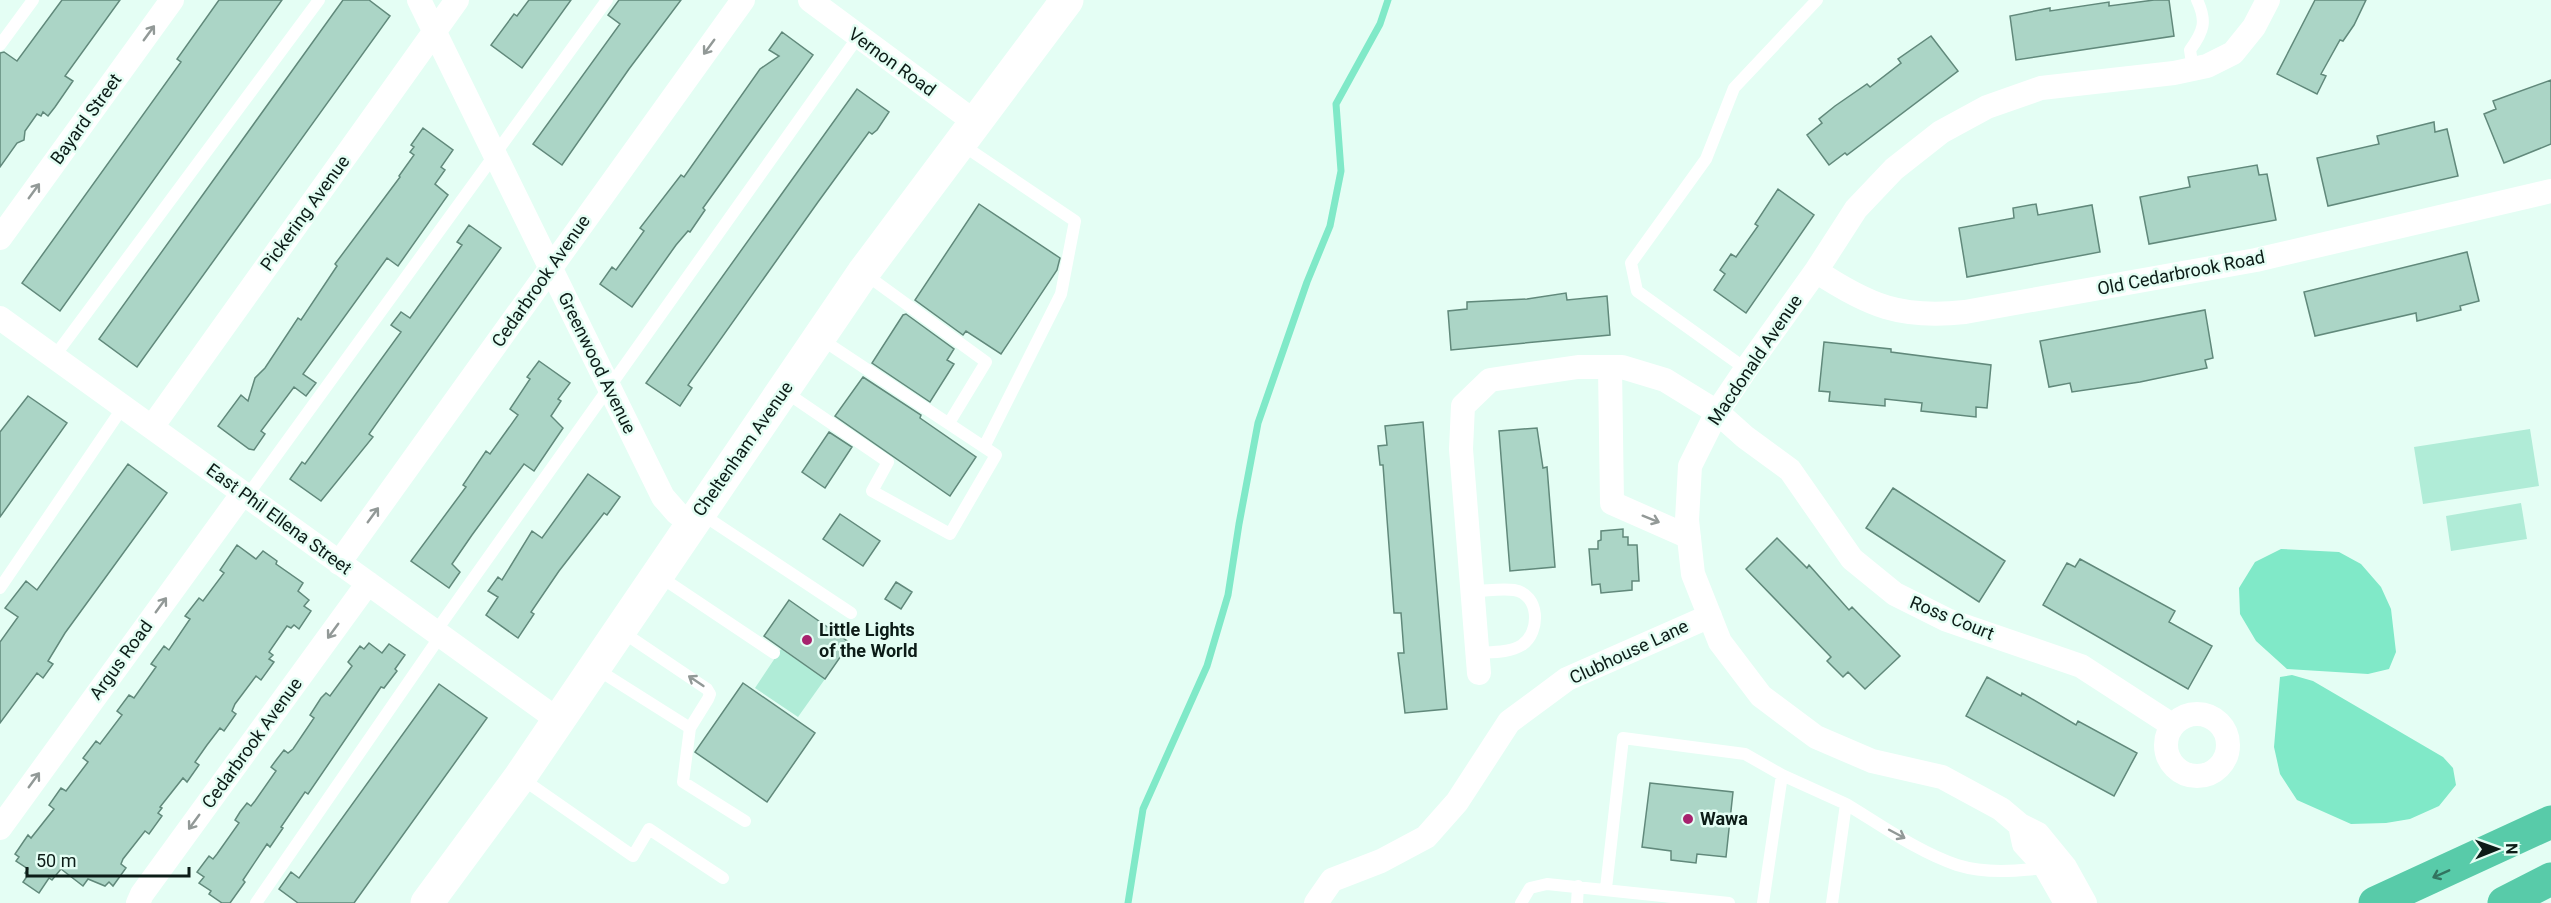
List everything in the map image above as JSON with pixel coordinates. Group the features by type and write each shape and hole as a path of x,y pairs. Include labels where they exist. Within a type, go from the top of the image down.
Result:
{"highway":[{"path":"2375,903 2551,822"},
{"path":"2504,903 2551,879"}],"main road":[{"name":"Cheltenham Avenue","path":"427,903 520,777 863,273 1067,0"}],"street":[{"name":"Bayard Street","path":"0,238 172,0"},
{"name":"Greenwood Avenue","path":"419,0 663,497 676,513 695,518"},
{"name":"Pickering Avenue","path":"152,427 457,0"},
{"name":"Cedarbrook Avenue","path":"339,562 743,0"},
{"name":"Vernon Road","path":"810,0 858,37 968,133"},
{"name":"Macdonald Avenue","path":"2085,903 2065,867 2038,834 2020,825 2001,809 1942,777 1872,761 1816,737 1761,696 1720,642 1693,574 1687,520 1690,466 1717,412 1746,369 1816,271 1856,209 1894,169 1941,132 1987,107 2041,88 2207,66 2233,53 2254,27 2268,0"},
{"name":"Old Cedarbrook Road","path":"1816,271 1851,294 1891,309 1931,314 1965,312 2246,262 2551,191"},
{"name":"East Phil Ellena Street","path":"0,318 558,720"},
{"name":"Ross Court","path":"1478,663 1461,449 1463,406 1490,380 1578,367 1622,367 1665,380 1717,412 1745,437 1791,470 1852,559 1895,594 1947,620 2081,666 2130,696 2156,717 2172,726"},
{"path":"1610,367 1612,503 1689,537"},
{"name":"Argus Road","path":"0,828 245,495"},
{"name":"Cedarbrook Avenue","path":"138,903 149,884 368,583"},
{"name":"Clubhouse Lane","path":"1316,903 1332,880 1381,861 1426,837 1457,802 1509,722 1567,679 1710,615"},
{"name":"Macdonald Avenue","path":"2020,825 2024,844 2046,868 2066,903"}],"lane":[{"path":"0,45 33,0"},
{"path":"54,357 320,0"},
{"path":"245,495 607,0"},
{"path":"1746,369 1637,291 1631,262 1706,159 1734,87 1817,0"},
{"path":"2193,69 2190,50 2200,38 2204,16 2197,0"},
{"path":"256,903 438,633 858,37"},
{"path":"968,133 1075,221 1061,294 984,447"},
{"path":"863,273 986,362 949,423"},
{"path":"783,391 888,462 872,491 950,534 996,454 820,337"},
{"path":"0,588 123,407"},
{"path":"695,518 851,613"},
{"path":"657,576 774,653"},
{"path":"1472,591 1516,590 1529,600 1537,619 1533,634 1518,647 1478,663"},
{"path":"620,631 707,689 710,694 708,699 690,728 683,782 745,821"},
{"path":"595,668 690,728"},
{"path":"1606,888 1623,738 1745,754 1782,775 1846,804 1890,831 1958,865 2010,872 2046,868"},
{"path":"1763,903 1782,775"},
{"path":"520,777 633,856 649,829 723,878"},
{"path":"1832,903 1846,804"},
{"path":"1521,903 1530,888 1548,884 1606,888 1729,903"},
{"path":"1577,903 1578,886"}],"shaded area":[{"path":"2530,429 2539,486 2423,504 2414,447"},
{"path":"2521,503 2527,539 2451,551 2446,516"},
{"path":"2281,549 2339,552 2361,564 2381,587 2391,609 2396,652 2389,669 2368,674 2287,669 2256,641 2240,614 2239,588 2255,562"},
{"path":"781,649 825,679 798,717 755,688"},
{"path":"2292,675 2313,681 2443,757 2453,768 2456,785 2439,806 2410,819 2386,823 2351,824 2297,800 2280,774 2274,747 2280,677"}],"building":[{"path":"62,0 120,0 65,76 73,81 55,107 48,116 43,112 41,116 37,114 25,131 24,140 17,143 0,167 0,53 4,52 17,61"},
{"path":"219,0 282,0 60,311 22,283 181,62 177,59"},
{"path":"343,0 369,0 390,16 137,367 99,339"},
{"path":"529,0 571,0 522,68 491,45 514,14 517,16"},
{"path":"619,0 681,0 629,69 562,165 533,144 620,24 608,15"},
{"path":"2169,0 2174,36 2016,60 2010,16 2050,8 2050,11 2109,2 2109,6"},
{"path":"2315,0 2366,0 2354,25 2343,41 2340,40 2321,74 2326,76 2317,94 2277,74"},
{"path":"782,32 813,55 703,208 705,210 690,232 688,231 676,245 632,307 600,284 612,267 616,270 644,231 640,228 681,175 684,177 760,69 779,56 769,50"},
{"path":"1931,36 1958,71 1847,155 1845,153 1829,165 1807,135 1822,123 1819,119 1867,84 1870,87 1901,63 1898,59"},
{"path":"2551,80 2551,144 2504,163 2484,114 2496,109 2493,101"},
{"path":"857,89 889,112 877,130 872,134 869,132 818,202 688,385 692,388 680,406 646,383"},
{"path":"2434,122 2435,132 2447,129 2458,176 2328,206 2317,158 2379,144 2377,136"},
{"path":"423,128 453,150 441,167 445,170 435,184 448,195 398,266 387,258 303,374 316,383 306,396 294,387 261,431 265,434 254,450 249,449 218,426 241,395 248,401 255,378 265,368 298,318 301,320 337,266 335,264 400,177 414,155 410,152 414,147 411,145"},
{"path":"2257,165 2259,175 2267,174 2276,220 2149,244 2140,197 2190,187 2188,177"},
{"path":"1778,189 1814,215 1746,313 1714,290 1725,274 1720,270 1731,254 1736,257 1758,226 1755,224"},
{"path":"979,204 1060,258 1057,270 1001,354 966,331 963,335 915,300"},
{"path":"2036,204 2038,215 2092,205 2100,252 1967,277 1959,228 2014,218 2013,208"},
{"path":"469,225 501,248 369,434 373,437 321,501 290,479 302,462 305,464 401,332 391,325 401,312 410,318 462,245 457,242"},
{"path":"2467,252 2479,301 2460,306 2461,310 2417,321 2416,313 2315,336 2304,292"},
{"path":"1566,293 1567,300 1607,296 1610,335 1451,350 1448,311 1467,309 1467,302 1527,299"},
{"path":"2205,310 2213,358 2205,360 2207,368 2140,382 2072,392 2070,383 2049,387 2040,341"},
{"path":"906,314 954,349 947,360 954,364 930,402 872,363 903,315"},
{"path":"1824,342 1891,349 1891,352 1991,365 1987,408 1976,407 1976,417 1921,411 1922,403 1885,399 1885,406 1829,401 1830,392 1819,391"},
{"path":"539,361 570,383 558,399 561,401 551,416 563,428 534,471 524,464 472,535 452,564 460,572 449,588 411,561 466,487 463,485 486,451 490,454 518,415 510,409 530,379 527,377"},
{"path":"863,377 921,415 920,418 976,457 950,496 835,416"},
{"path":"28,396 67,423 0,517 0,432"},
{"path":"1423,422 1447,709 1405,713 1398,653 1404,653 1401,613 1394,613 1383,465 1380,465 1378,446 1387,445 1385,426"},
{"path":"1537,428 1543,468 1547,467 1555,567 1510,571 1499,431"},
{"path":"829,432 852,447 825,488 802,472"},
{"path":"128,464 167,493 65,633 48,661 53,664 43,678 37,673 0,723 0,642 18,617 5,608 26,581 37,590"},
{"path":"588,474 620,497 607,515 604,513 559,571 531,612 534,614 518,638 486,615 498,597 488,591 498,577 502,580 532,531 542,538"},
{"path":"1893,488 2005,561 1979,602 1866,528"},
{"path":"840,514 880,541 863,566 823,539"},
{"path":"1623,529 1623,537 1628,537 1628,545 1637,545 1639,581 1632,581 1632,590 1601,593 1600,584 1592,585 1589,549 1598,549 1601,531"},
{"path":"1777,538 1807,568 1809,565 1849,610 1852,607 1900,656 1865,689 1848,672 1843,677 1827,661 1831,657 1746,569"},
{"path":"237,545 256,559 263,551 277,561 276,564 303,583 298,591 309,600 304,606 311,611 299,629 294,625 291,628 287,626 269,652 273,655 269,659 274,662 261,680 256,676 235,704 232,711 236,714 224,731 220,728 207,745 195,762 199,765 187,782 183,778 160,807 162,808 158,813 162,816 149,834 145,831 123,859 121,864 126,868 113,886 109,882 105,886 88,879 83,886 61,869 52,880 49,878 39,893 23,882 28,875 25,873 28,869 16,861 19,857 15,854 28,835 31,838 54,809 49,805 61,788 66,791 88,762 83,758 96,741 100,744 122,715 117,711 129,695 134,698 156,667 151,664 164,646 169,650 190,619 185,616 199,598 203,601 224,573 220,570"},
{"path":"2080,559 2175,611 2169,622 2212,646 2188,689 2043,605 2067,563 2075,567"},
{"path":"896,582 912,592 901,609 885,599"},
{"name":"Little Lights of the World","path":"789,600 850,643 825,679 764,636"},
{"path":"369,643 382,653 389,644 405,655 395,669 397,671 384,688 381,687 308,794 305,792 270,847 267,844 230,903 222,903 209,894 211,891 199,883 204,877 197,872 209,856 213,859 217,854 239,823 235,820 247,803 251,806 255,801 276,771 271,767 284,750 288,753 293,749 314,718 310,715 321,698 326,693 330,696 352,666 348,662 360,646 364,649"},
{"path":"1987,677 2021,696 2022,693 2076,725 2078,721 2137,753 2114,796 1966,716"},
{"path":"743,683 815,733 767,802 695,752"},
{"path":"439,684 487,718 354,903 298,903 279,889 291,872 299,878"},
{"name":"Wawa","path":"1650,783 1733,792 1726,857 1697,854 1696,863 1671,860 1671,851 1642,847"}],"waterway":[{"path":"1128,903 1143,809 1207,666 1228,595 1258,423 1307,282 1330,226 1341,171 1336,104 1380,24 1388,0"}],"place":[{"name":"Little Lights of the World","path":"807,640"},
{"name":"Wawa","path":"1688,819"}]}
